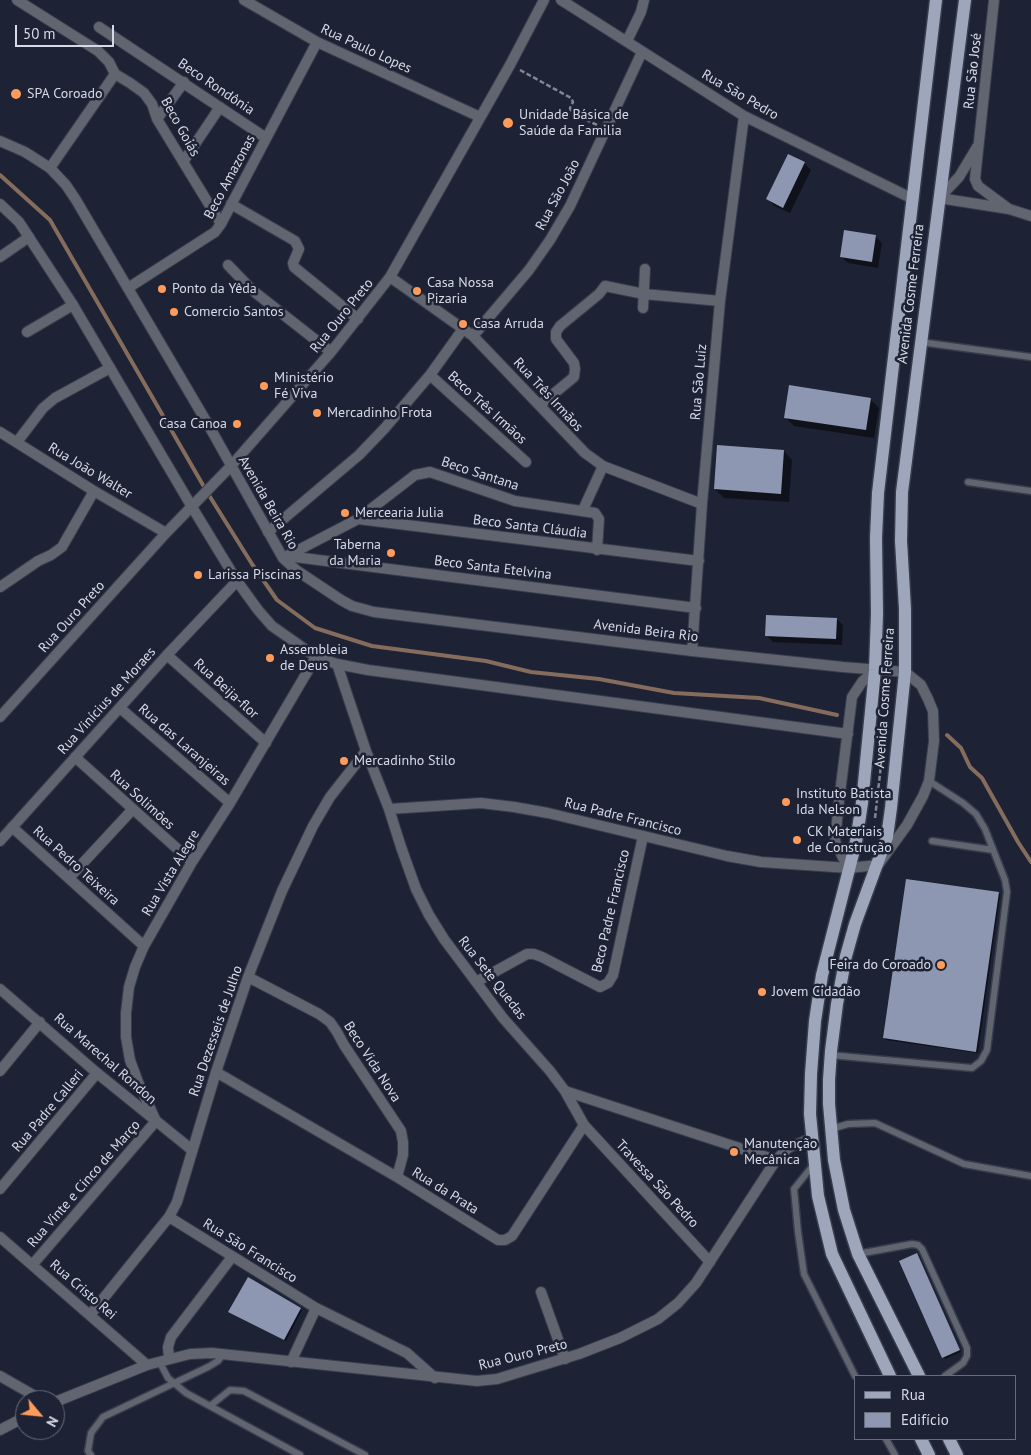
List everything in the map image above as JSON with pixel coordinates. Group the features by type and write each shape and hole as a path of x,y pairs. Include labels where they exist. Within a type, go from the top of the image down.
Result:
{"main road":[{"name":"Avenida Cosme Ferreira","path":"890,1375 832,1254 818,1196 810,1114 811,1074 815,1020 822,975 849,868 862,803 877,614 876,538 878,493 936,0"},
{"name":"Avenida Cosme Ferreira","path":"918,1375 858,1254 844,1210 834,1160 831,1129 829,1104 830,1055 846,956 860,908 878,865 887,837 892,808 905,672 905,609 901,541 902,492 965,0"},
{"path":"922,1440 929,1455"},
{"path":"950,1440 957,1455"}],"street":[{"path":"17,0 98,51 109,62 115,74 50,168"},
{"name":"Rua Paulo Lopes","path":"244,0 317,42 480,117"},
{"name":"Rua Ouro Preto","path":"0,717 166,533 228,469 331,352 390,277 510,65 544,0"},
{"name":"Rua São Pedro","path":"561,0 744,116 913,199"},
{"path":"627,42 641,12 644,0"},
{"name":"Rua São José","path":"994,0 975,179 976,184 984,192 1009,209"},
{"name":"Beco Rondônia","path":"99,27 266,138"},
{"name":"Beco Amazonas","path":"128,288 216,232 317,42"},
{"name":"Rua São João","path":"473,336 529,270 550,240 570,206 642,52"},
{"name":"Beco Goiás","path":"115,74 130,82 144,93 152,104 157,119 221,224"},
{"path":"157,119 184,82"},
{"path":"183,162 220,107"},
{"name":"Rua São Luiz","path":"692,651 702,504 720,301 744,116"},
{"name":"Avenida Beira Rio","path":"0,141 24,152 50,168 76,200 209,426 228,469 268,532 285,557 307,579 341,600 352,606 374,612 692,651 905,672"},
{"name":"Rua São José","path":"939,198 959,177 979,145"},
{"name":"Rua São José","path":"939,198 1009,209 1031,216"},
{"path":"0,204 19,222 73,305 237,581 272,626 316,657 337,664 368,670 848,734"},
{"path":"231,204 295,241 299,249 293,263 294,267 358,319"},
{"path":"0,257 29,237"},
{"path":"228,265 252,290 331,352"},
{"path":"643,308 645,269"},
{"name":"Rua Três Irmãos","path":"390,277 473,336 584,453 603,466 702,504"},
{"path":"540,405 574,377 574,363 556,338 556,332 560,326 599,294 605,286 644,294 720,301"},
{"path":"27,332 73,305"},
{"path":"268,532 359,454 384,429 430,375 463,329"},
{"path":"17,442 49,403 110,368"},
{"name":"Beco Três Irmãos","path":"430,375 526,462"},
{"name":"Rua João Walter","path":"1,434 166,533"},
{"path":"597,550 599,519 595,513 583,510 603,466"},
{"name":"Beco Santana","path":"285,557 358,519 415,475 430,472 515,500 583,510"},
{"path":"0,587 62,547 94,491"},
{"name":"Beco Santa Cláudia","path":"358,519 597,550 699,561"},
{"name":"Beco Santa Etelvina","path":"285,557 696,608"},
{"name":"Rua Vinícius de Moraes","path":"0,841 167,655 237,581"},
{"name":"Rua Beija-flor","path":"167,655 266,743"},
{"name":"Rua Vista Alegre","path":"156,1121 130,1060 126,1037 126,1013 134,967 192,862 230,803 316,657"},
{"name":"Rua Sete Quedas","path":"337,664 413,881 429,915 503,1018 550,1071 565,1091"},
{"path":"849,868 835,841 852,697 862,682 874,670"},
{"path":"878,865 908,825 929,781 934,742 933,711 921,685 905,672"},
{"name":"Rua das Laranjeiras","path":"120,708 230,803"},
{"name":"Rua Dezesseis de Julho","path":"90,1315 169,1217 177,1202 216,1072 248,977 282,891 313,826 330,797 366,751"},
{"name":"Rua Solimões","path":"75,757 192,862"},
{"name":"Rua Padre Francisco","path":"389,808 481,803 548,813 718,854 762,862 849,868 878,865"},
{"path":"69,878 133,809"},
{"name":"Rua Pedro Teixeira","path":"12,827 144,946"},
{"name":"Beco Padre Francisco","path":"476,982 527,954 534,954 600,987 608,983 613,975 643,836"},
{"name":"Beco Vida Nova","path":"248,977 311,1010 330,1022 334,1027 400,1131 403,1142 403,1155 396,1177"},
{"name":"Rua Marechal Rondon","path":"0,989 97,1073 192,1150"},
{"path":"0,1070 40,1022"},
{"name":"Rua da Prata","path":"216,1072 396,1177 498,1240 505,1240 512,1236 584,1125"},
{"name":"Rua Padre Calleri","path":"0,1189 97,1073"},
{"path":"565,1091 584,1125"},
{"path":"565,1091 776,1160"},
{"name":"Rua Vinte e Cinco de Março","path":"33,1264 156,1121"},
{"name":"Travessa São Pedro","path":"584,1125 710,1262"},
{"name":"Rua Ouro Preto","path":"147,1365 190,1354 223,1354 477,1381 497,1379 565,1359 620,1338 658,1319 678,1303 696,1283 776,1160 788,1148 812,1138"},
{"name":"Rua São Francisco","path":"169,1217 232,1258 316,1308 407,1353 435,1378"},
{"name":"Rua Cristo Rei","path":"0,1237 147,1365"},
{"path":"164,1360 171,1337 232,1258"},
{"path":"541,1292 565,1359"},
{"path":"290,1362 316,1308"},
{"path":"65,1398 147,1365"},
{"path":"0,1376 24,1390"},
{"path":"0,1430 15,1422"}],"lane":[{"path":"920,342 1031,357"},
{"path":"968,482 1031,491"},
{"path":"830,1055 972,1068 981,1061 987,1050 1007,892 1005,880 985,829 976,814 929,781"},
{"path":"932,841 993,850"},
{"path":"831,1129 848,1124 875,1123 964,1164 1031,1176"},
{"path":"815,1163 794,1189 804,1274 854,1375"},
{"path":"858,1254 912,1244 918,1244 922,1249 967,1348 968,1356 963,1363 946,1375"},
{"path":"91,1455 88,1451 91,1432 104,1417 208,1367 218,1361 223,1354"},
{"path":"164,1360 168,1378 186,1393 300,1455"},
{"path":"210,1406 230,1390 244,1390 365,1455"},
{"path":"887,1440 895,1455"}],"path":[{"path":"510,65 571,98 573,102 570,108 572,113 607,130"},
{"path":"875,818 885,730"}],"building":[{"path":"788,154 805,162 783,208 766,199"},
{"path":"844,230 876,235 872,262 840,257"},
{"path":"789,385 871,398 866,430 784,418"},
{"path":"717,445 784,450 781,494 714,489"},
{"path":"766,615 837,618 836,639 765,636"},
{"name":"Feira do Coroado","path":"906,879 999,892 976,1052 883,1038"},
{"path":"917,1253 960,1350 942,1358 899,1261"},
{"path":"248,1277 301,1308 284,1340 228,1312"}],"waterway":[{"path":"0,175 50,220 207,492 252,564 277,600 315,628 372,646 486,661 531,672 599,679 674,693 759,698 837,715"},
{"path":"947,735 961,748 970,767 982,778 1031,862"}],"place":[{"name":"SPA Coroado","path":"16,94"},
{"name":"Unidade Básica de Saúde da Familia","path":"508,123"},
{"name":"Ponto da Yêda","path":"162,289"},
{"name":"Casa Nossa Pizaria","path":"417,291"},
{"name":"Comercio Santos","path":"174,312"},
{"name":"Casa Arruda","path":"463,324"},
{"name":"Ministério Fé Viva","path":"264,386"},
{"name":"Mercadinho Frota","path":"317,413"},
{"name":"Casa Canoa","path":"237,424"},
{"name":"Mercearia Julia","path":"345,513"},
{"name":"Taberna da Maria","path":"391,553"},
{"name":"Larissa Piscinas","path":"198,575"},
{"name":"Assembleia de Deus","path":"270,658"},
{"name":"Mercadinho Stilo","path":"344,761"},
{"name":"Instituto Batista Ida Nelson","path":"786,802"},
{"name":"CK Materiais de Construção","path":"797,840"},
{"name":"Feira do Coroado","path":"941,965"},
{"name":"Jovem Cidadão","path":"762,992"},
{"name":"Manutenção Mecânica","path":"734,1152"}]}
